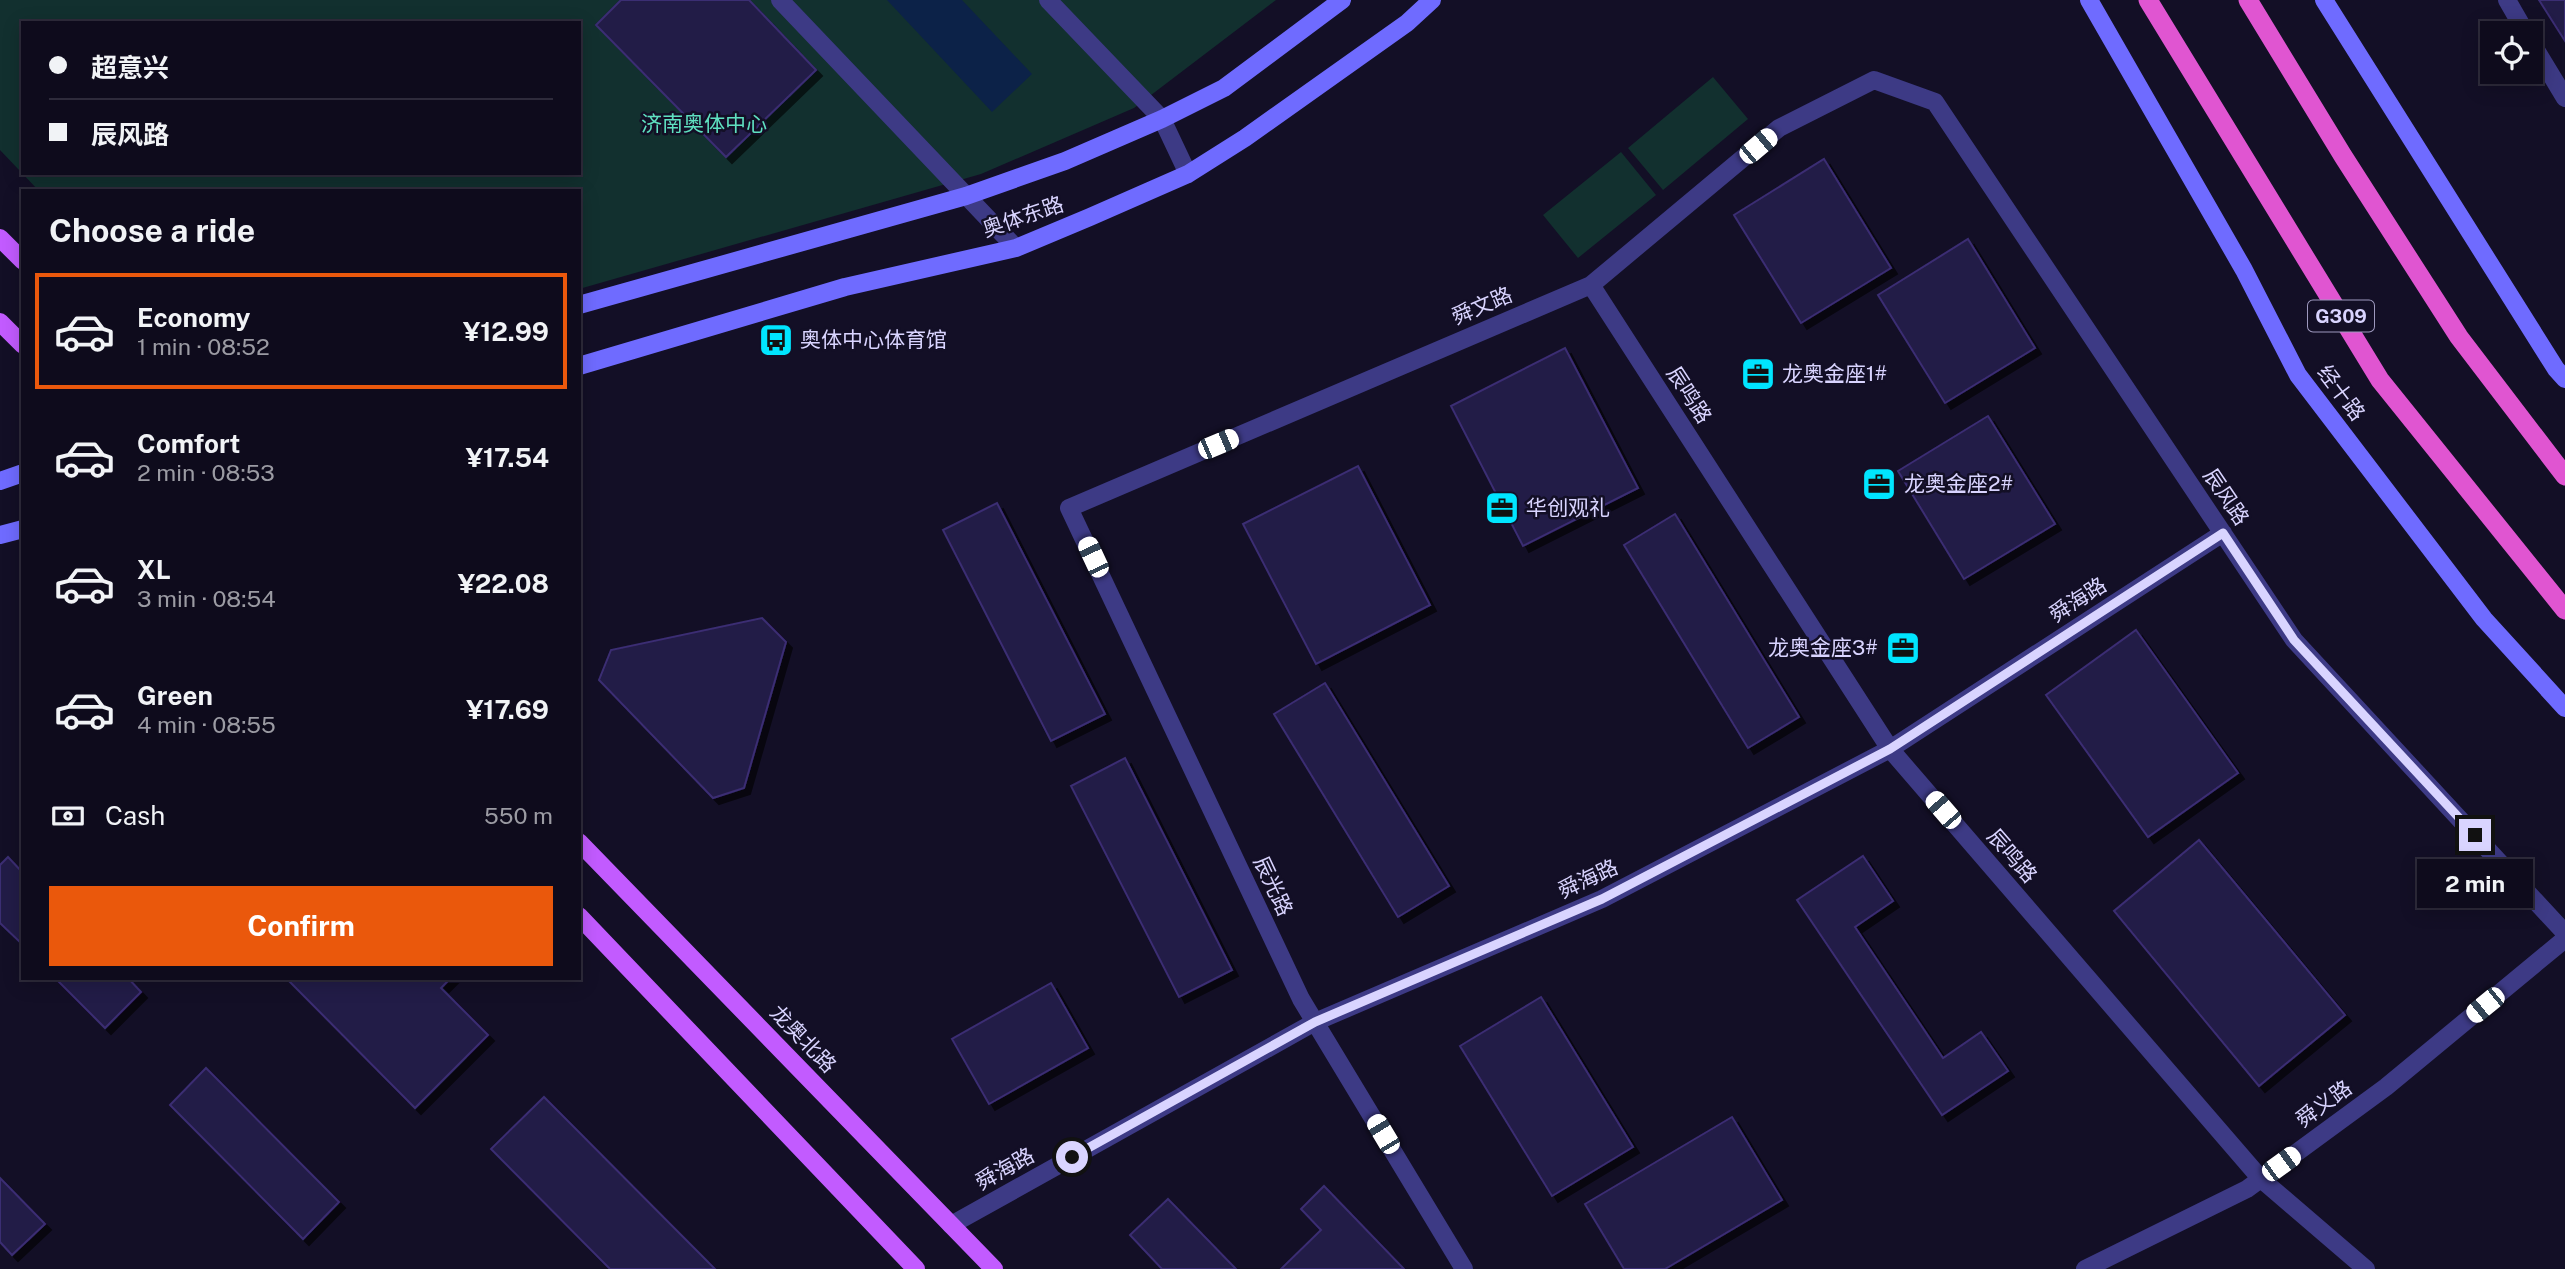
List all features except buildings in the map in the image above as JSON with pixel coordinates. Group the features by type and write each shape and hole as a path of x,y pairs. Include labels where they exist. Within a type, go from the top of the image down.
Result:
{"highway":[{"name":"经十路","path":"2148,0 2381,380 2565,610"},
{"path":"2248,0 2343,156 2459,337 2565,476"}],"main road":[{"path":"581,304 967,196 1065,161 1161,120 1224,88 1342,0"},
{"name":"奥体东路","path":"581,365 845,287 1016,248 1188,174 1245,138 1406,23 1432,0"},
{"name":"经十路","path":"2089,0 2244,270 2298,375 2484,619 2565,708"},
{"path":"2324,0 2556,369 2565,379"},
{"path":"0,237 21,259"},
{"path":"0,322 21,343"},
{"path":"0,481 21,474"},
{"path":"0,535 21,530"},
{"name":"龙奥北路","path":"581,844 994,1269"},
{"path":"581,918 916,1269"}],"street":[{"path":"780,0 1016,248"},
{"path":"1048,0 1161,120 1188,174"},
{"path":"2507,0 2519,21"},
{"path":"2543,62 2565,98"},
{"name":"舜文路","path":"1069,508 1591,285 1779,128 1874,80"},
{"name":"辰风路","path":"1874,80 1935,102 2294,640 2565,933"},
{"name":"辰鸣路","path":"1591,285 1890,749 2260,1179 2366,1269"},
{"name":"辰光路","path":"1069,508 1301,999 1464,1269"},
{"name":"舜海路","path":"951,1225 1315,1022 1602,899 1890,749 2223,533"},
{"name":"舜义路","path":"2085,1269 2247,1189 2386,1087 2565,939"}],"green space":[{"name":"济南奥体中心","path":"0,0 1276,0 1134,108 981,174 581,288 581,189 37,189 24,175 581,175 581,21 21,21 21,172 0,150"},
{"path":"1713,77 1748,119 1663,190 1628,148"},
{"path":"1621,152 1656,195 1578,258 1543,215"}],"water":[{"path":"887,0 962,0 1032,74 992,112"}],"place":[{"name":"奥体中心体育馆","path":"776,340"},
{"name":"龙奥金座1#","path":"1758,374"},
{"name":"龙奥金座2#","path":"1879,484"},
{"name":"华创观礼","path":"1502,508"},
{"name":"龙奥金座3#","path":"1903,648"}],"route":[{"path":"1072,1157 1315,1022 1602,899 1890,749 2223,533 2294,640 2475,835"}]}
